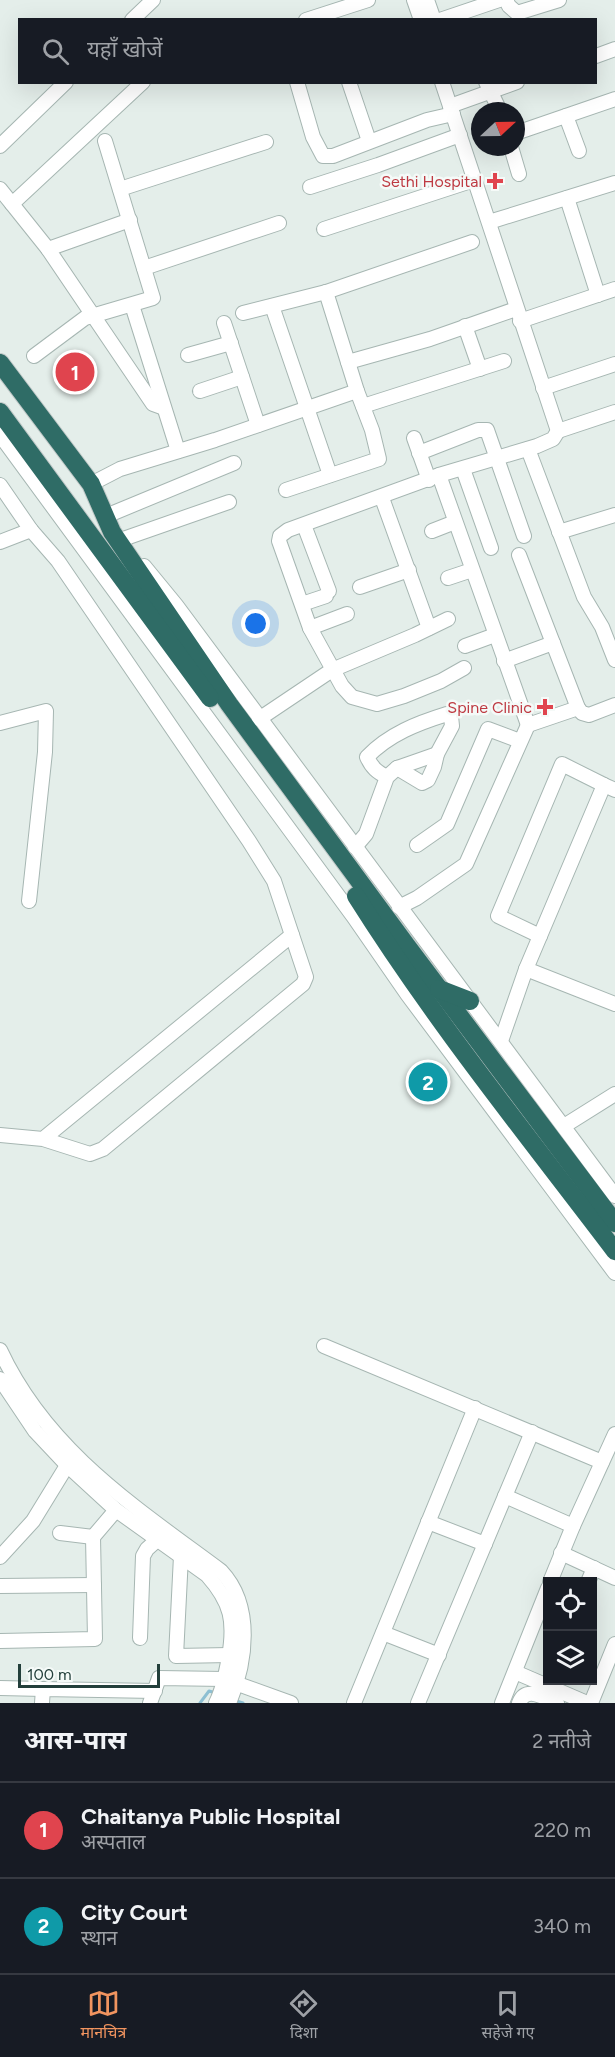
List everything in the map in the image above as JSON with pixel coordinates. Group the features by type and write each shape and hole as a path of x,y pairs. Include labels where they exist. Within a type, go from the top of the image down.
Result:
{"highway":[{"path":"0,363 91,484 113,529 229,704 439,989 480,1058 615,1251"},
{"path":"0,412 356,896 378,931 615,1223"},
{"path":"353,916 378,931"},
{"path":"439,989 470,1001"}],"street":[{"path":"134,18 153,0"},
{"path":"312,18 368,0"},
{"path":"414,0 420,18"},
{"path":"426,0 433,18"},
{"path":"446,18 499,0"},
{"path":"506,0 517,13 559,0"},
{"path":"520,18 571,0"},
{"path":"597,56 615,49"},
{"path":"0,146 64,84"},
{"path":"12,204 141,84"},
{"path":"298,84 314,137 323,156 333,156 427,120 451,110 488,87 505,84"},
{"path":"351,84 369,141"},
{"path":"443,84 558,432"},
{"path":"488,87 496,102"},
{"path":"525,130 615,99"},
{"path":"566,116 579,151"},
{"path":"310,187 460,135"},
{"path":"34,356 86,318 153,298 105,141"},
{"path":"120,189 266,142"},
{"path":"514,156 519,174"},
{"path":"324,230 474,180"},
{"path":"489,222 614,185"},
{"path":"0,189 48,249 153,405 164,408"},
{"path":"567,198 598,295"},
{"path":"48,249 130,220"},
{"path":"144,268 279,223"},
{"path":"243,313 326,292 472,242"},
{"path":"348,362 429,339 465,326 518,315 615,289"},
{"path":"286,490 379,459 372,430 326,292"},
{"path":"132,305 178,451"},
{"path":"272,306 330,475"},
{"path":"224,323 258,425"},
{"path":"465,326 480,369"},
{"path":"188,355 231,343"},
{"path":"363,406 504,361"},
{"path":"543,388 615,364"},
{"path":"200,391 242,377"},
{"path":"91,484 120,469 258,425 357,390"},
{"path":"464,668 441,681 377,704 352,697 332,670 310,628 279,541 280,536 304,525 434,478 528,449 553,439 558,432 615,412"},
{"path":"419,453 484,429 487,430 524,536"},
{"path":"0,435 353,916 407,994 615,1273"},
{"path":"414,438 419,453 455,522 528,725"},
{"path":"528,449 584,597 602,627 615,660"},
{"path":"113,529 234,463"},
{"path":"463,469 491,548"},
{"path":"0,485 31,530 58,561 274,881 306,977 303,984 103,1149 90,1154 43,1139 0,1135"},
{"path":"382,498 429,628"},
{"path":"113,529 229,502"},
{"path":"559,532 615,515"},
{"path":"432,531 455,522"},
{"path":"302,604 327,593 304,525"},
{"path":"113,529 176,605 615,1196"},
{"path":"0,542 31,530"},
{"path":"519,555 578,708 582,713 590,715 615,705"},
{"path":"360,587 409,570"},
{"path":"448,578 472,570"},
{"path":"310,628 347,614"},
{"path":"259,719 332,670 448,619"},
{"path":"465,646 495,635"},
{"path":"504,661 554,643"},
{"path":"399,907 417,898 466,864 528,725 578,708"},
{"path":"0,723 46,711 45,752 29,901"},
{"path":"392,772 422,783 428,780 437,754 452,726 451,716 447,714 399,732 367,757 371,766 378,773 392,772 437,754"},
{"path":"417,845 447,824 488,729 520,741"},
{"path":"501,1041 540,936 610,788 562,764 498,916 540,936"},
{"path":"355,847 366,834 392,772"},
{"path":"43,1139 291,935"},
{"path":"526,969 615,1004"},
{"path":"564,1126 615,1095"},
{"path":"324,1346 603,1462"},
{"path":"0,1350 25,1394 58,1438 70,1460 116,1510 207,1575 219,1589 231,1618 232,1636 226,1693"},
{"path":"0,1379 35,1431 70,1460 228,1578 239,1602 243,1618 243,1656 226,1693"},
{"path":"354,1703 475,1408"},
{"path":"418,1703 532,1432"},
{"path":"552,1577 615,1434"},
{"path":"0,1557 33,1521 70,1460"},
{"path":"505,1496 573,1526"},
{"path":"0,1641 95,1639 93,1537 116,1510"},
{"path":"428,1522 485,1544"},
{"path":"60,1533 93,1537"},
{"path":"140,1638 143,1556 157,1540"},
{"path":"561,1553 615,1578"},
{"path":"181,1556 176,1656 229,1655"},
{"path":"590,1577 594,1568"},
{"path":"0,1586 94,1585"},
{"path":"502,1703 543,1600"},
{"path":"383,1633 439,1654"},
{"path":"555,1685 589,1703 615,1644"},
{"path":"514,1672 543,1679"},
{"path":"0,1688 43,1696 152,1697 159,1678 226,1693 291,1703"},
{"path":"519,1703 521,1697 527,1693 533,1693 557,1703"}],"waterway":[{"path":"200,1703 209,1691 216,1693"},
{"path":"233,1700 243,1703"}],"place":[{"name":"Sethi Hospital","path":"495,181"},
{"name":"Chaitanya Public Hospital","path":"75,372"},
{"name":"Spine Clinic","path":"545,707"},
{"name":"City Court","path":"428,1082"}]}
